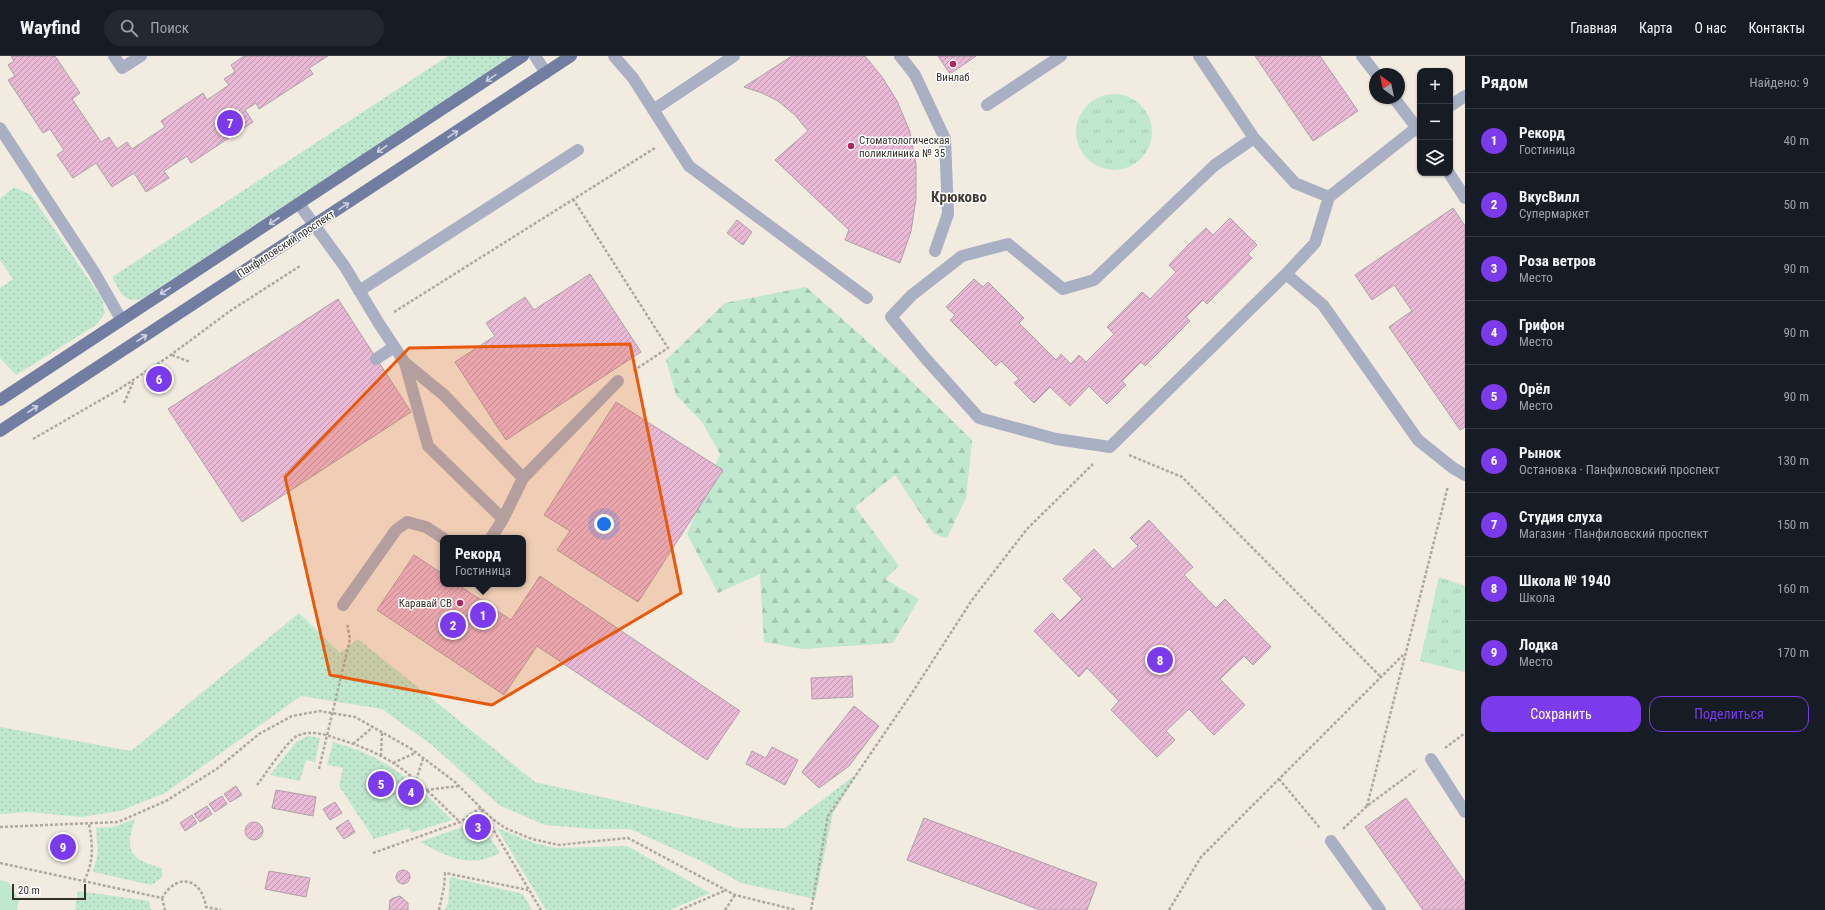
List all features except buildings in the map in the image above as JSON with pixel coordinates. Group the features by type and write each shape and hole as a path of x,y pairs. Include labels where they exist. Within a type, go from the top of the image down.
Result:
{"main road":[{"path":"0,400 523,56"},
{"name":"Панфиловский проспект","path":"0,431 571,56"}],"lane":[{"path":"114,56 122,68 141,56"},
{"path":"536,56 546,72"},
{"path":"614,56 633,78 689,166 867,298"},
{"path":"653,110 734,56"},
{"path":"900,56 915,76 945,139 948,214 935,251"},
{"path":"987,105 1061,56"},
{"path":"1199,56 1254,138 1296,183 1329,197"},
{"path":"1362,56 1371,68"},
{"path":"1453,104 1465,96"},
{"path":"1399,104 1417,126"},
{"path":"0,128 98,279 121,320"},
{"path":"1254,138 1215,165 1094,280 1063,289 1008,244 962,256 912,295 891,317 926,359 979,418 1056,439 1110,447 1316,243 1329,197 1417,130"},
{"path":"359,291 578,150"},
{"path":"1451,176 1465,198"},
{"path":"299,204 345,267 405,363 444,396 523,478"},
{"path":"1286,274 1323,305 1418,440 1453,468 1465,475"},
{"path":"376,359 394,347"},
{"path":"405,363 428,446 503,519"},
{"path":"493,535 503,519 523,478 618,381"},
{"path":"343,605 396,530 407,522 426,527 440,536"},
{"path":"1431,759 1465,812"},
{"path":"1331,842 1380,910"}],"path":[{"path":"378,322 671,139"},
{"path":"574,199 668,348 618,381"},
{"path":"33,439 134,380 230,311 300,266"},
{"path":"172,354 190,362"},
{"path":"124,403 134,380"},
{"path":"811,910 828,816 972,600 1027,529 1110,447 1182,477 1381,677"},
{"path":"1367,806 1404,654 1453,468"},
{"path":"319,769 350,638 343,605"},
{"path":"1169,910 1201,857 1404,654"},
{"path":"0,827 18,825 118,822 166,801 218,768 260,734 292,716 320,711 355,717 382,732 415,753 459,786 490,817 505,828 532,839 559,845 628,838 735,895 796,910"},
{"path":"353,744 373,727"},
{"path":"381,756 382,732"},
{"path":"257,786 296,736 307,733 327,735 353,744 393,763 416,780 460,822"},
{"path":"1279,779 1331,842 1367,806 1465,733"},
{"path":"393,763 415,753"},
{"path":"416,780 423,759"},
{"path":"426,790 459,786"},
{"path":"475,801 541,910"},
{"path":"373,853 460,822 480,808"},
{"path":"84,881 90,868 92,858 92,837 89,824"},
{"path":"0,863 162,898"},
{"path":"438,910 444,887 445,873 529,890"},
{"path":"162,898 172,885 182,881 191,882 201,892 206,908 221,910"},
{"path":"680,910 726,890"},
{"path":"725,910 735,895"},
{"path":"162,898 165,910"}],"highlighted area":[{"path":"630,344 681,593 492,705 330,675 285,477 409,348"}],"green space":[{"path":"448,56 511,56 142,299 135,300 126,298 120,292 112,277"},
{"path":"1106,94 1122,94 1135,100 1146,111 1152,124 1150,147 1135,164 1122,170 1106,170 1093,164 1078,147 1076,140 1076,124 1082,111 1099,96"},
{"path":"14,187 31,195 102,299 105,313 96,325 16,375 0,358 0,288 13,279 0,260 0,199"},
{"path":"806,287 901,371 972,440 966,498 947,538 934,534 895,475 855,507 899,566 885,579 919,599 893,643 802,649 764,642 760,574 718,593 687,534 720,454 702,422 676,395 666,360 725,303"},
{"path":"1439,577 1465,586 1465,672 1420,661"},
{"path":"299,613 340,653 358,639 535,782 739,828 785,828 858,773 833,813 815,899 741,883 703,862 630,829 593,829 545,825 499,805 433,746 382,709 301,696 165,793 120,811 81,817 29,812 0,814 0,727 131,751"},
{"path":"308,736 320,738 315,762 306,760 300,781 270,775 296,742"},
{"path":"333,742 369,755 398,772 412,782 452,820 411,833 409,828 374,839 339,786 343,768 327,765"},
{"path":"135,819 130,839 130,847 132,852 136,857 143,861 162,868 162,877 152,885 93,872 98,852 96,828 113,827"},
{"path":"462,827 468,838 481,840 489,836 500,853 489,858 469,861 450,856 420,842"},
{"path":"497,828 534,843 556,848 627,846 710,893 670,910 546,910"},
{"path":"450,877 523,894 532,910 445,910 448,903"},
{"path":"0,880 8,882 19,900 17,910 0,910"},
{"path":"78,891 149,901 151,910 75,910"}],"place":[{"name":"Винлаб","path":"953,64"},
{"name":"Студия слуха","path":"230,123"},
{"name":"Стоматологическая поликлиника № 35","path":"851,146"},
{"name":"Рынок","path":"159,379"},
{"name":"Каравай СВ","path":"460,603"},
{"name":"Рекорд","path":"483,615"},
{"name":"ВкусВилл","path":"453,625"},
{"name":"Школа № 1940","path":"1160,660"},
{"name":"Орёл","path":"381,784"},
{"name":"Грифон","path":"411,792"},
{"name":"Роза ветров","path":"478,827"},
{"name":"Лодка","path":"63,847"}],"district":[{"name":"Крюково","path":"959,197"}]}
